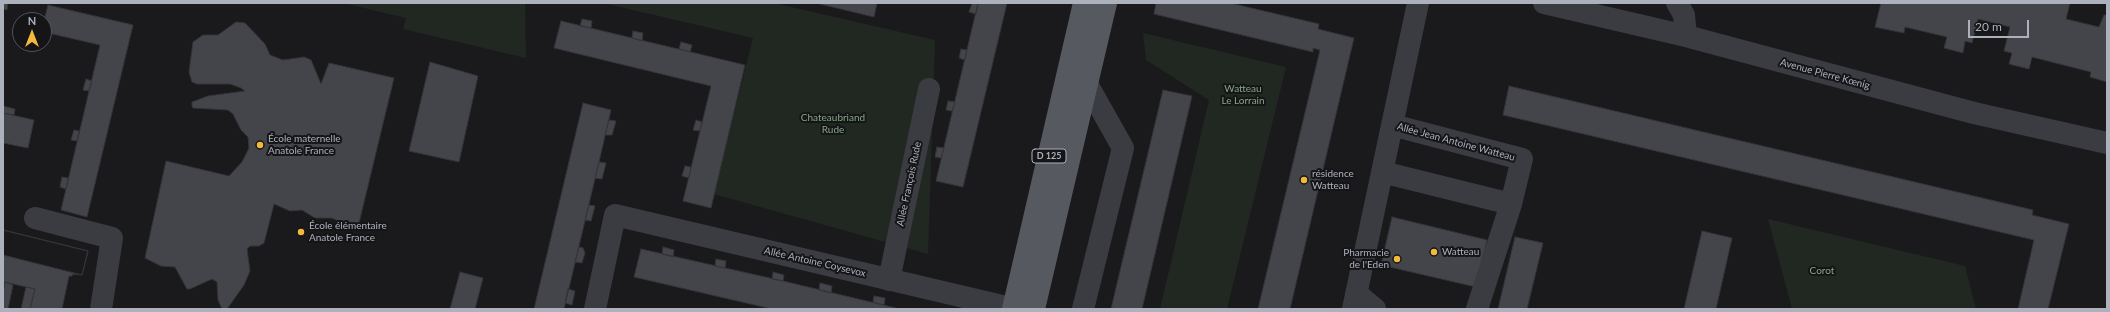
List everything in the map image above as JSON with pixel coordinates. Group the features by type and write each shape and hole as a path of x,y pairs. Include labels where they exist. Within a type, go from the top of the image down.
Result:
{"main road":[{"name":"D 125","path":"1014,309 1084,3"},
{"name":"D 125","path":"1034,309 1106,3"}],"street":[{"name":"Allée Jean Antoine Watteau","path":"1375,309 1354,301 1418,3"},
{"name":"Avenue Pierre Kœnig","path":"1544,3 1686,36 1974,113 2107,143"},
{"path":"1677,3 1684,15 1686,36"},
{"path":"1082,309 1124,148 1087,84"},
{"name":"Allée François Rude","path":"889,280 929,89"},
{"name":"Allée Jean Antoine Watteau","path":"1392,125 1522,159 1511,204 1477,309"},
{"path":"1382,172 1511,204"},
{"name":"Allée Antoine Coysevox","path":"595,309 614,215 1014,309"},
{"path":"35,218 112,238 101,309"}],"green space":[{"path":"343,3 525,3 526,58 403,29 406,18"},
{"name":"Chateaubriand Rude","path":"603,3 774,3 935,40 928,254 714,194 753,38"},
{"name":"Watteau Le Lorrain","path":"1143,33 1286,67 1227,309 1160,309 1209,100 1146,60"},
{"name":"Corot","path":"1768,219 1965,266 1976,309 1792,309"}],"building":[{"path":"3,3 8,3 7,10 3,9"},
{"path":"816,3 877,3 874,17"},
{"path":"972,3 978,3 976,14 969,12"},
{"path":"978,3 1007,3 963,187 936,181"},
{"name":"résidence Watteau","path":"1156,3 1230,3 1319,24 1318,29 1354,38 1290,309 1258,309 1320,50 1313,48 1313,52 1154,14"},
{"path":"1881,3 2070,3 2066,19 2099,27 2104,15 2107,15 2107,82 2090,77 2091,72 2032,57 2029,69 2009,64 2012,53 2004,51 2010,27 1978,19 1972,43 1965,41 1963,53 1944,48 1947,37 1905,27 1904,33 1875,27"},
{"path":"48,5 133,25 87,217 61,210 100,45 52,34 52,12 46,12"},
{"path":"582,19 592,21 591,28 580,26"},
{"path":"561,21 745,65 711,208 683,201 711,86 554,48"},
{"path":"236,22 245,23 265,44 270,55 283,60 304,57 311,60 321,84 329,63 394,78 359,223 345,224 332,218 315,218 302,210 290,211 274,204 264,243 259,246 250,246 247,249 250,271 244,285 227,309 222,309 218,300 217,282 212,279 187,289 175,267 161,266 145,258 166,161 229,176 242,162 249,148 248,137 241,130 233,114 228,110 193,108 192,106 192,102 208,96 245,91 230,84 197,84 192,82 189,72 193,42 203,35 218,35"},
{"path":"633,31 643,33 642,41 632,38"},
{"path":"681,42 692,45 690,52 679,49"},
{"path":"961,49 967,50 965,60 959,58"},
{"path":"430,62 478,76 459,162 409,151"},
{"path":"86,79 92,81 89,91 83,90"},
{"path":"1509,86 2033,210 2032,215 2069,224 2048,309 2018,309 2034,240 1503,115"},
{"path":"1163,90 1192,96 1142,309 1111,309"},
{"path":"948,101 955,102 952,111 946,110"},
{"path":"583,103 611,110 599,162 564,309 534,309"},
{"path":"3,106 15,109 14,115 3,113"},
{"path":"3,113 34,120 28,148 3,143"},
{"path":"609,120 616,121 612,135 605,135"},
{"path":"696,120 702,122 700,131 693,130"},
{"path":"74,130 79,131 77,141 71,140"},
{"path":"937,147 944,148 941,158 935,157"},
{"path":"599,162 606,163 602,179 595,178"},
{"path":"685,166 691,167 689,178 682,176"},
{"path":"62,177 68,178 66,189 60,187"},
{"path":"589,205 595,206 591,221 585,220"},
{"name":"Watteau","path":"1392,217 1487,240 1476,287 1381,265"},
{"path":"3,230 88,251 82,275 73,274 72,276 69,276 62,309 30,309 35,289 5,282 3,292"},
{"path":"3,230 88,251 82,275 3,255"},
{"path":"1702,231 1732,238 1716,309 1684,309"},
{"path":"1515,237 1543,243 1527,309 1498,309"},
{"path":"579,247 583,248 585,253 582,263 575,262"},
{"path":"663,247 674,250 673,257 662,254"},
{"path":"641,249 900,309 772,309 634,277"},
{"path":"716,259 726,261 725,268 715,266"},
{"path":"460,272 483,278 475,309 450,309"},
{"path":"773,272 784,275 783,281 772,279"},
{"path":"5,282 13,285 8,309 3,309 3,292"},
{"path":"820,283 832,286 831,293 819,290"},
{"path":"26,287 35,289 30,309 21,309"},
{"path":"568,289 575,291 572,305 565,303"},
{"path":"874,296 885,298 884,305 873,302"}],"place":[{"name":"École maternelle Anatole France","path":"260,145"},
{"name":"résidence Watteau","path":"1304,180"},
{"name":"École élémentaire Anatole France","path":"301,232"},
{"name":"Watteau","path":"1434,252"},
{"name":"Pharmacie de l'Eden","path":"1397,259"}]}
